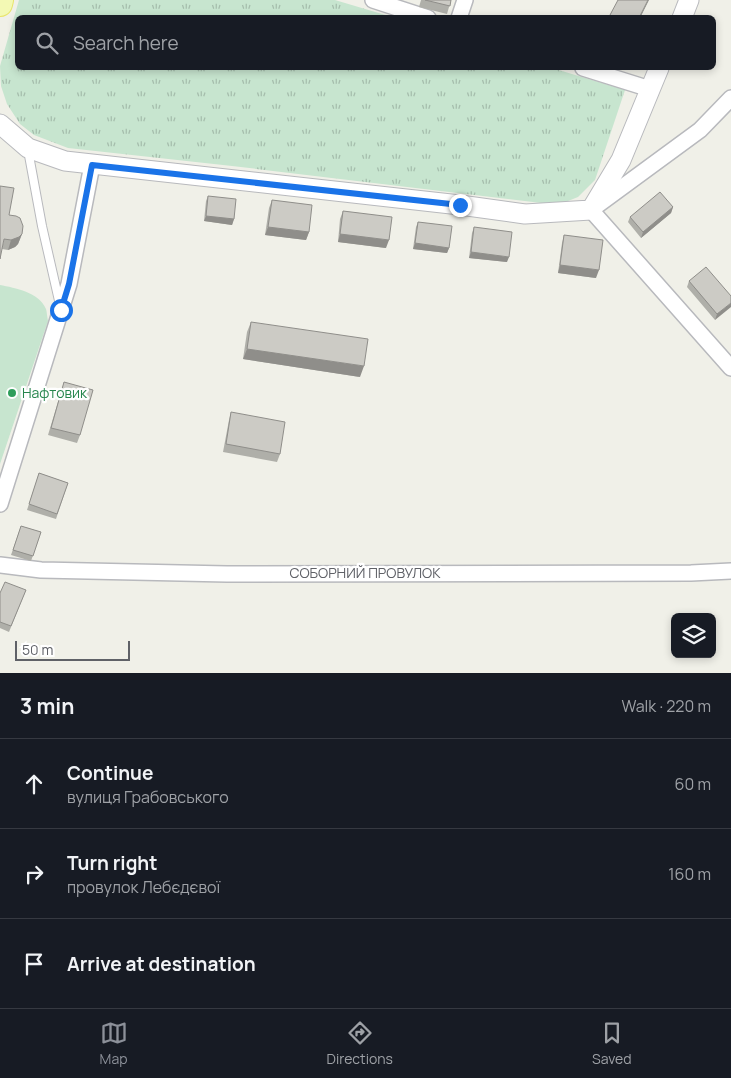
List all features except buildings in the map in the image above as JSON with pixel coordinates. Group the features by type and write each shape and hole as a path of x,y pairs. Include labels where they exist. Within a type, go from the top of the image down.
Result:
{"main road":[{"path":"0,4 1,0"}],"street":[{"path":"373,0 419,15"},
{"path":"460,15 465,0"},
{"path":"683,15 689,0"},
{"path":"589,70 650,89"},
{"path":"591,210 621,160 658,70"},
{"path":"0,124 28,148 65,161 525,214 591,210 700,130 731,98"},
{"path":"0,504 69,284 92,165"},
{"path":"591,210 731,368"},
{"name":"СОБОРНИЙ ПРОВУЛОК","path":"0,565 41,570 227,574 692,573 731,571"}],"lane":[{"path":"28,148 42,226 61,310"}],"green space":[{"path":"19,0 335,0 385,15 15,15 15,70 559,70 625,90 595,180 578,197 558,205 68,148 34,135 20,124 7,104 1,86 0,66"},
{"name":"Нафтовик","path":"0,285 26,292 38,298 46,309 48,321 0,464"}],"place":[{"name":"Нафтовик","path":"12,393"}],"route":[{"path":"61,310 69,284 92,165 460,205"}]}
